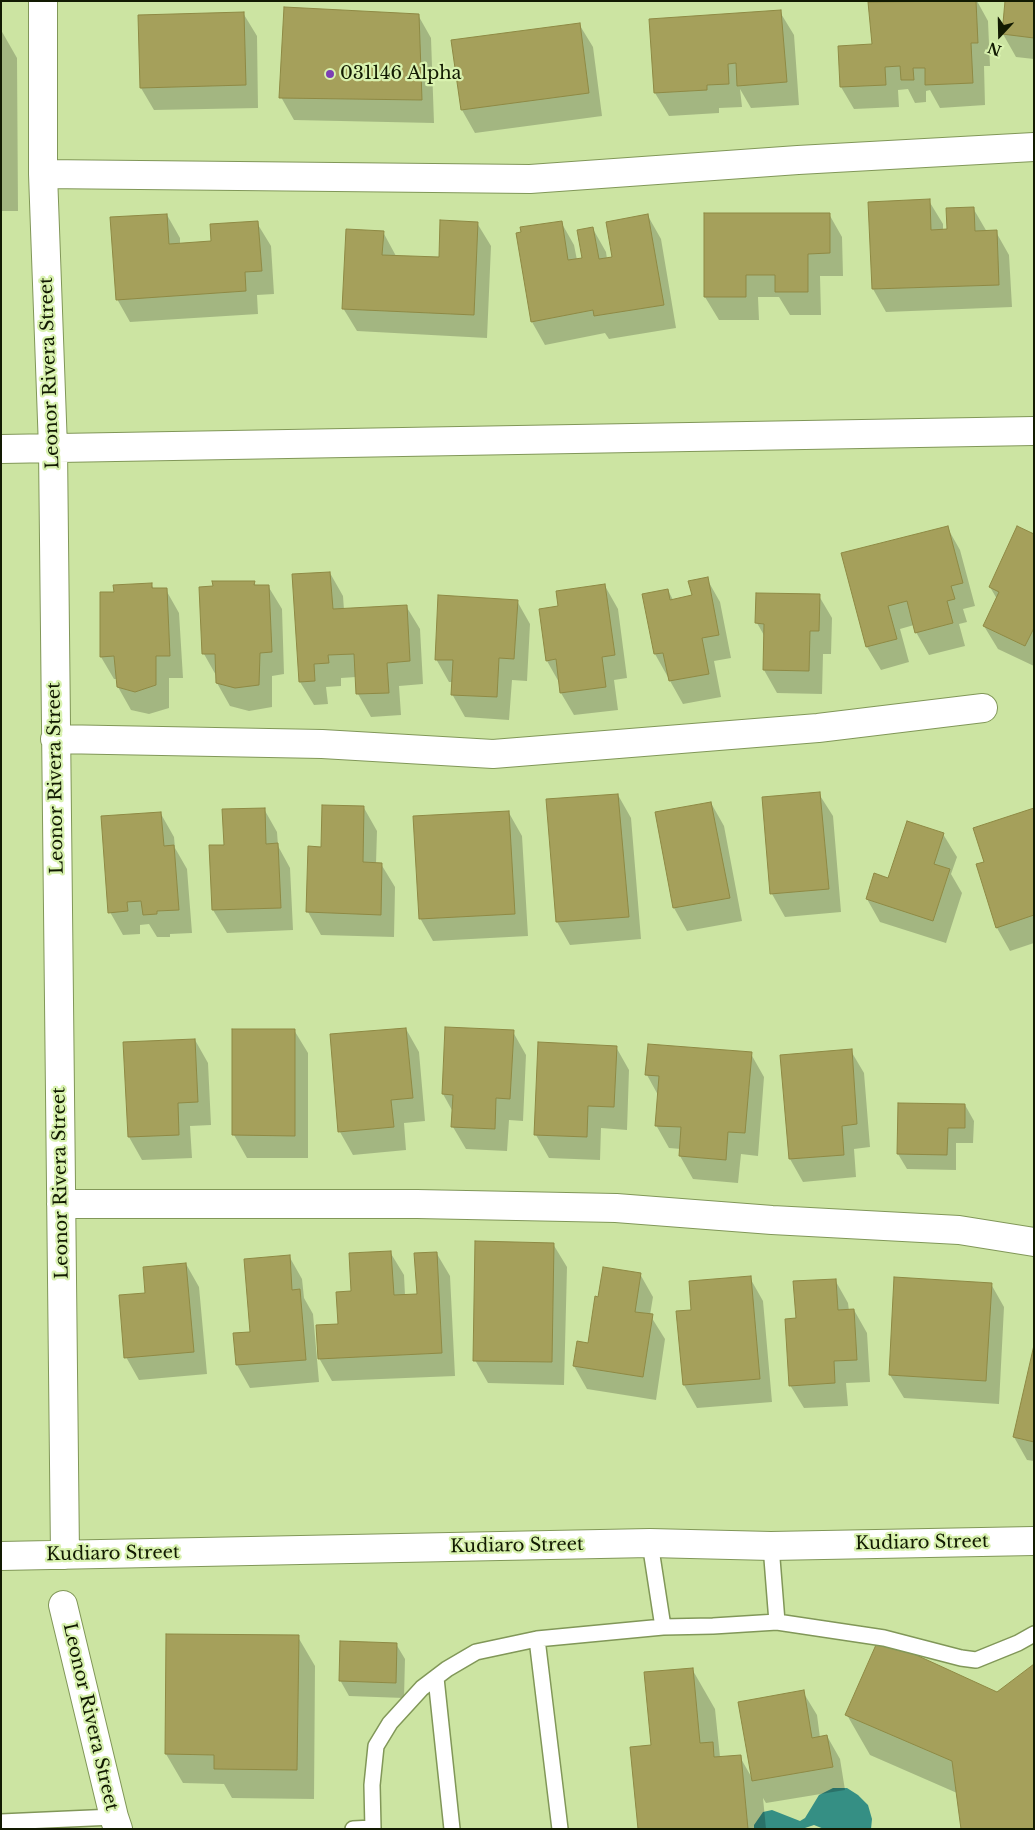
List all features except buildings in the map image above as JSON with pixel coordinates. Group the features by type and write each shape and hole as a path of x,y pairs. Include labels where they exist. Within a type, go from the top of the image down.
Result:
{"street":[{"name":"Leonor Rivera Street","path":"43,1 43,174 53,448 64,1555"},
{"path":"43,174 530,180 798,160 1034,147"},
{"path":"1,449 1034,431"},
{"path":"55,739 322,744 494,754 818,728 984,708"},
{"path":"61,1204 417,1204 616,1208 772,1220 959,1230 1034,1242"},
{"name":"Kudiaro Street","path":"1,1556 650,1543 771,1546 1034,1541"},
{"name":"Leonor Rivera Street","path":"63,1606 116,1823"}],"lane":[{"path":"650,1543 663,1626"},
{"path":"771,1546 777,1622"},
{"path":"353,1829 373,1828 372,1785 376,1746 390,1723 422,1688 476,1652 537,1639 663,1626 713,1626 777,1622 884,1638 961,1658 976,1660 1018,1643 1034,1634"},
{"path":"537,1639 560,1829"},
{"path":"436,1678 452,1829"},
{"path":"1,1822 116,1823"}],"water":[{"path":"833,1788 847,1788 868,1805 872,1819 871,1829 824,1829 814,1825 802,1829 754,1829 754,1825 763,1812 772,1810 800,1821 805,1818 819,1795"}],"place":[{"name":"031146 Alpha","path":"330,74"}]}
